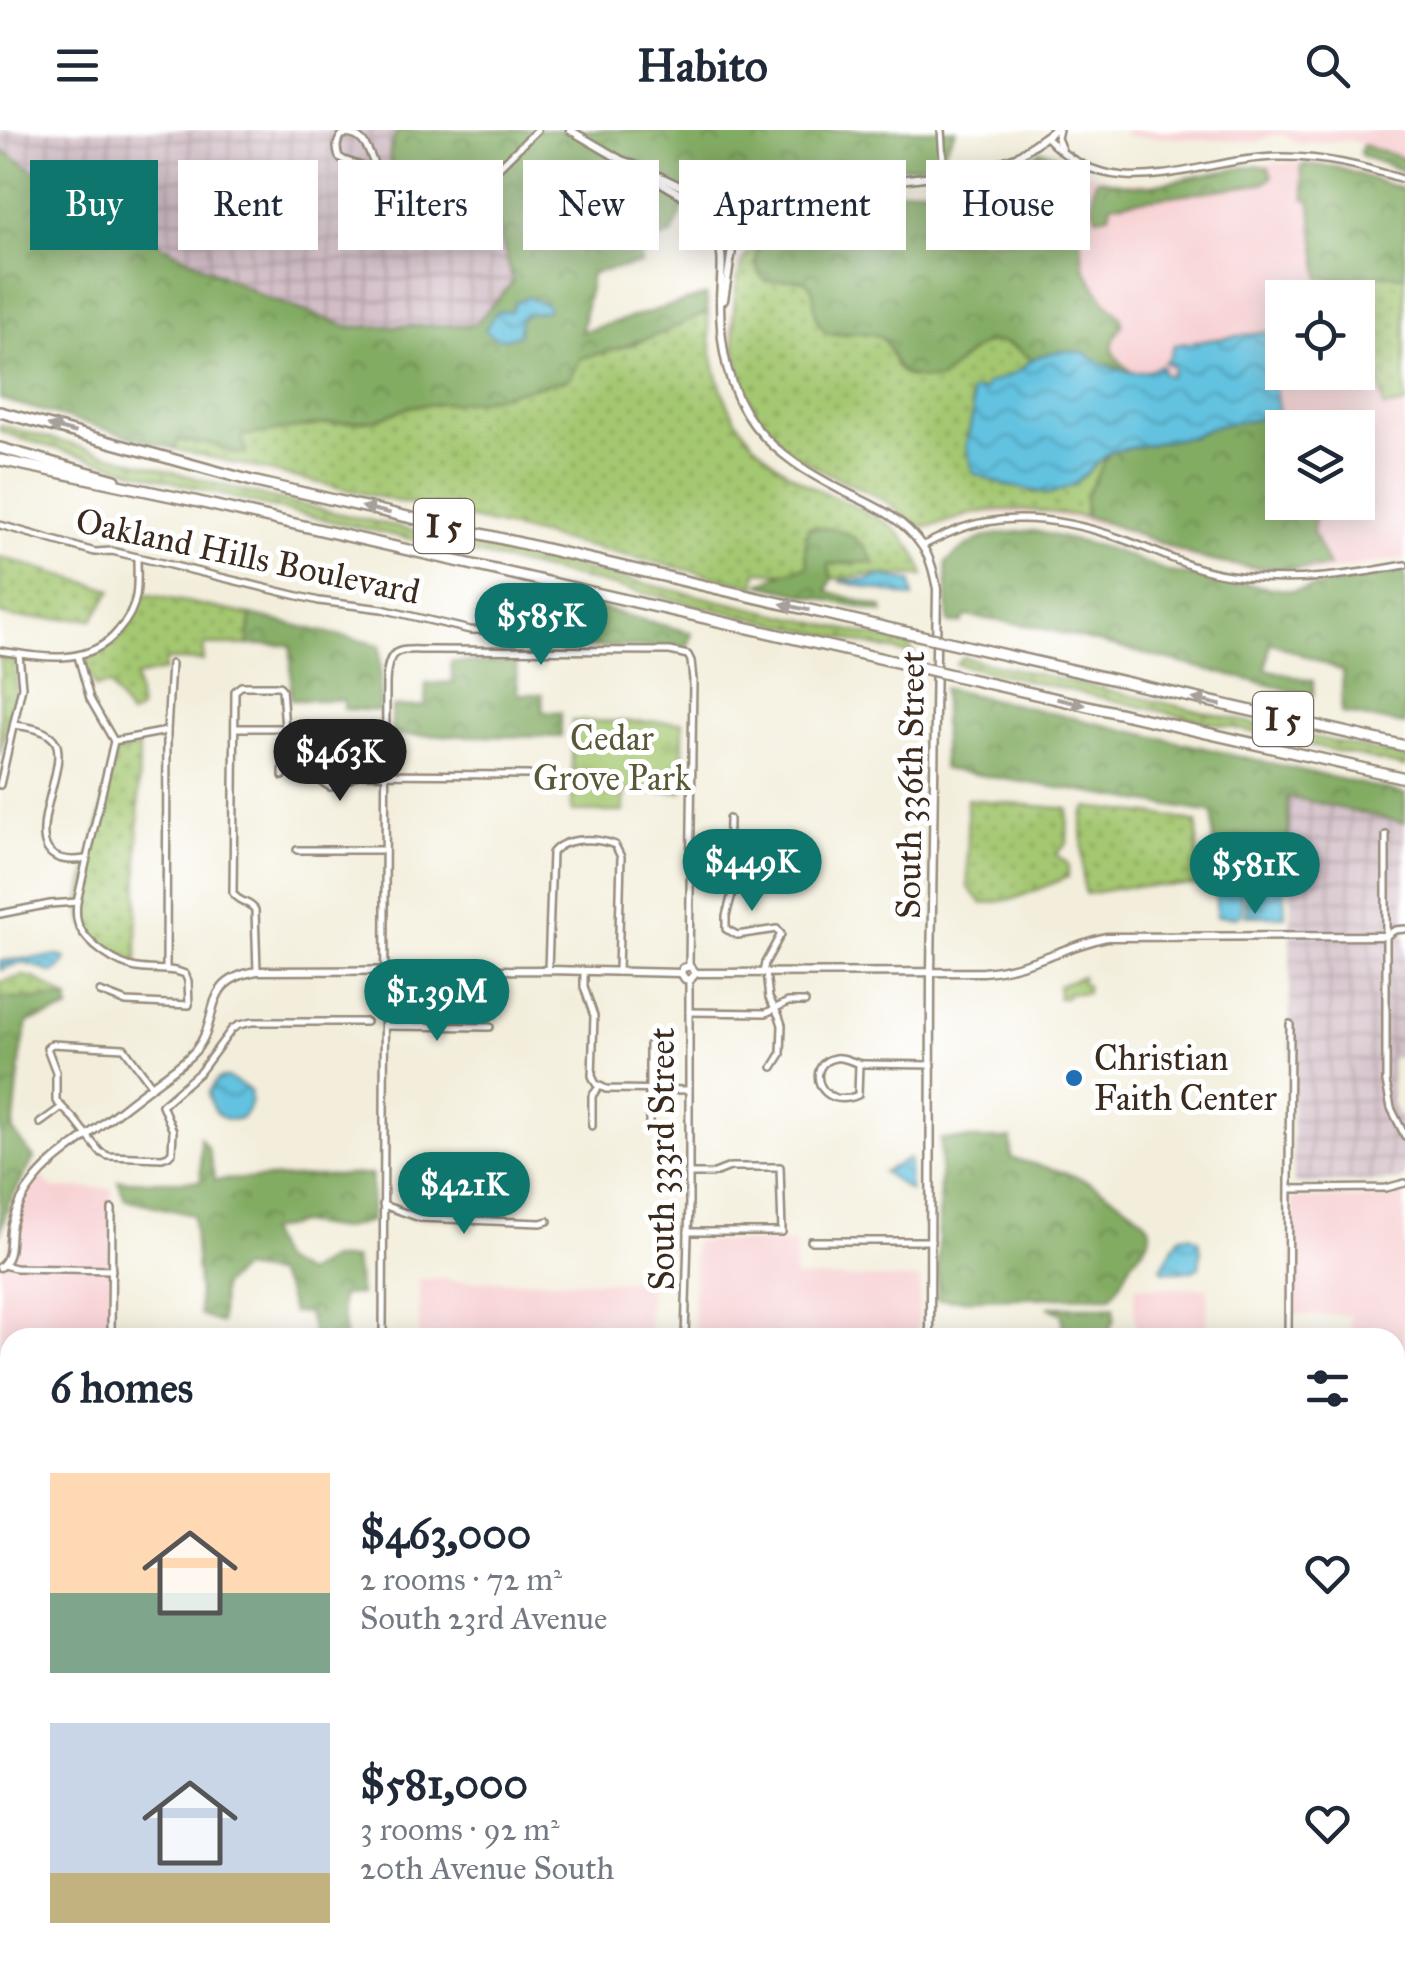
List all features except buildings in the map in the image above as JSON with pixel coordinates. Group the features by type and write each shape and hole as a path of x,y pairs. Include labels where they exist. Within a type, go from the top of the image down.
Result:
{"highway":[{"name":"I 5","path":"0,412 252,481 1405,746"},
{"name":"I 5","path":"0,448 190,500 1405,778"},
{"path":"0,460 190,500"}],"street":[{"path":"503,165 538,130"},
{"path":"570,130 622,160"},
{"path":"941,130 943,160"},
{"path":"1009,160 1057,130 1063,153"},
{"path":"342,135 363,140 376,171 339,157 337,141 342,135"},
{"path":"1046,137 1063,153 1091,168 1132,177 1167,176 1247,159 1294,157 1356,164 1405,180"},
{"path":"721,250 724,352 732,384 746,414 764,437 795,464 892,516 922,546 985,522 1024,520 1094,530 1186,566 1244,577 1308,580 1405,565"},
{"path":"722,331 732,250"},
{"name":"Oakland Hills Boulevard","path":"0,525 95,552 112,550 318,601 382,609 470,630 547,631"},
{"name":"South 336th Street","path":"922,546 932,567 937,605 930,1328"},
{"path":"0,651 78,656 106,643 132,610 138,557"},
{"path":"383,1328 386,683 393,654 432,650 670,651 688,655 693,680 689,966"},
{"path":"0,785 22,687 19,654"},
{"path":"78,656 90,699 114,741 76,902 79,926 99,948 132,967 179,971 186,976 189,1004 126,1002 100,992"},
{"path":"166,970 171,664"},
{"path":"257,971 256,910 234,893 235,691 246,684 282,689 283,776"},
{"path":"14,725 47,734 57,745 43,824 44,841 60,858 85,860"},
{"path":"235,728 314,731 319,742 318,776 324,785 333,787 357,774 528,775"},
{"path":"114,741 167,731"},
{"path":"729,819 728,868 734,887 726,929 736,934 777,928 781,934 765,963 768,998 781,1021 782,1046 773,1067"},
{"path":"1386,835 1386,1092 1405,1136"},
{"path":"548,970 551,856 557,846 601,841 618,848 622,863 618,972"},
{"path":"297,850 386,850"},
{"path":"0,914 76,902"},
{"path":"696,973 998,971 1107,936 1386,936 1405,929"},
{"path":"681,973 689,966 696,973"},
{"path":"112,1270 2,1266 9,1256 16,1213 30,1186 63,1154 198,1047 216,997 240,975 257,971 384,970 681,973"},
{"path":"584,972 584,987 594,1016 592,1076 599,1086 609,1090 689,1090"},
{"path":"681,973 688,980 696,973"},
{"name":"South 333rd Street","path":"685,1328 688,980"},
{"path":"688,1012 763,1013 788,1002 806,1002"},
{"path":"152,1086 124,1048 51,1045 47,1050 56,1072 56,1099 100,1152 109,1157 168,1156 174,1146 173,1131 162,1105 195,1078 232,1029 246,1023 366,1022"},
{"path":"1288,1328 1290,1024"},
{"path":"385,1026 490,1027"},
{"path":"648,1126 649,1045"},
{"path":"198,1047 212,1057"},
{"path":"859,1064 858,1095 843,1099 823,1092 819,1084 821,1066 834,1058 859,1064 932,1065"},
{"path":"592,1126 592,1096 599,1086"},
{"path":"40,1123 62,1107"},
{"path":"687,1232 782,1232 780,1166 730,1167 712,1174 689,1174"},
{"path":"1290,1188 1386,1188 1405,1183"},
{"path":"383,1205 420,1218 548,1221"},
{"path":"111,1328 112,1209"},
{"path":"811,1241 931,1240"}],"shaded area":[{"path":"0,130 397,130 390,153 409,160 338,160 338,250 503,250 503,245 513,282 474,325 349,327 267,298 158,243 158,160 30,160 30,168 0,149"},
{"path":"1125,130 1405,130 1405,159 1350,140 1299,144 1284,135 1271,135 1258,142 1124,136"},
{"path":"1047,150 1061,160 1028,160"},
{"path":"1306,162 1342,166 1405,188 1405,558 1314,573 1275,573 1192,559 1109,526 1042,513 980,514 922,531 890,505 799,461 763,428 735,373 729,328 740,258 746,250 906,250 906,188 926,185 926,250 1090,250 1090,173 1124,182 1158,183 1258,164"},
{"path":"1287,796 1405,823 1405,1057 1391,1058 1392,1102 1405,1128 1405,1178 1294,1184"},
{"path":"39,1175 53,1188 112,1188 111,1328 0,1328 0,1267 16,1213"},
{"path":"1405,1194 1405,1328 1350,1328 1350,1315 1290,1315 1292,1198 1391,1198"},
{"path":"694,1241 795,1243 795,1277 920,1279 917,1328 694,1328"},
{"path":"419,1279 649,1281 649,1328 419,1328"},
{"path":"1136,1287 1208,1288 1207,1328 1136,1328"}],"green space":[{"path":"397,130 956,130 938,160 926,160 926,165 906,167 906,160 679,160 679,218 672,235 659,239 659,160 523,160 523,250 640,250 641,264 591,273 582,332 706,295 708,311 646,339 581,358 569,379 476,401 412,406 375,420 242,436 246,452 236,454 216,445 178,440 175,449 0,399 0,149 30,168 30,250 158,250 158,243 267,298 349,327 474,325 513,282 503,245 503,160 390,160"},
{"path":"1363,145 1405,159 1405,172 1362,156"},
{"path":"1040,151 1063,160 1028,160"},
{"path":"1257,165 1269,168 1272,177 1261,184 1111,204 1109,215 1096,217 1094,213 1096,180 1151,185"},
{"path":"1301,167 1336,167 1405,190 1405,276 1320,279 1310,200 1305,200"},
{"path":"926,188 926,250 1081,250 1084,268 1104,300 1122,317 1113,351 1131,372 1072,353 1032,359 1014,346 990,342 972,351 940,379 912,377 896,366 882,338 862,333 826,333 818,322 810,285 788,280 766,282 759,273 759,250 906,250 908,189"},
{"path":"757,250 758,270 766,281 792,279 810,284 815,292 817,314 832,335 863,333 880,337 897,368 908,376 940,379 973,350 991,342 1016,348 1032,359 1006,380 970,396 973,413 966,445 973,473 1034,493 1073,485 1110,452 1085,497 1086,517 1000,510 921,526 883,500 787,448 753,406 736,355 735,299 740,270 751,251"},
{"path":"1384,274 1405,276 1405,404 1384,408 1378,373 1375,373 1375,280 1366,280"},
{"path":"708,311 714,365 732,412 745,432 783,469 892,527 916,555 924,576 832,579 828,564 873,562 864,544 783,573 757,571 755,586 175,449 177,440 216,445 236,454 245,452 241,436 375,420 412,406 476,401 568,379 581,358 646,339"},
{"path":"1265,418 1265,520 1314,520 1313,532 1329,567 1266,568 1219,562 1086,517 1085,497 1110,452 1192,436 1215,426"},
{"path":"0,425 262,496 909,644 914,655 262,505 23,439 0,431"},
{"path":"808,527 839,531 861,544 874,562 828,564 832,579 827,591 883,608 883,613 760,584 808,566"},
{"path":"1034,531 1110,549 1169,572 1292,591 1405,571 1405,725 1341,713 1343,671 1270,642 1266,669 1313,681 1313,696 1033,626 966,616 961,623 948,623 946,563 986,537"},
{"path":"0,557 112,590 93,619 15,618 0,614"},
{"path":"141,593 251,615 248,645 204,645 203,661 165,660 164,671 135,677 140,710 130,716 109,685 95,687 84,660 122,634"},
{"path":"588,605 692,633 688,647 588,647"},
{"path":"251,615 380,645 380,711 343,709 343,700 291,700 291,645 248,645"},
{"path":"962,657 1405,758 1405,767 956,664"},
{"path":"0,658 14,660 16,685 0,755"},
{"path":"451,662 516,662 518,694 542,694 543,712 561,713 561,737 392,735 392,707 425,706 426,684 453,682"},
{"path":"943,688 1405,794 1405,823 1287,796 1291,866 1213,846 1213,813 943,769"},
{"name":"Cedar Grove Park","path":"572,721 683,722 683,792 624,792 624,812 572,812"},
{"path":"139,746 137,962 92,934 80,903 116,753"},
{"path":"967,799 1068,809 1067,844 1056,854 1068,864 1068,877 1014,899 983,904 968,887"},
{"path":"1088,807 1197,823 1198,885 1126,887 1086,894 1082,818"},
{"path":"24,976 68,999 0,1000 0,982"},
{"path":"1082,976 1087,993 1067,993 1066,998 1058,998 1058,985"},
{"path":"0,999 68,999 69,1010 28,1022 13,1131 34,1158 9,1203 0,1235"},
{"path":"200,1138 208,1148 215,1180 372,1174 371,1221 340,1229 299,1223 267,1231 280,1260 305,1274 330,1259 354,1259 360,1294 342,1295 344,1328 312,1328 308,1313 292,1312 285,1288 275,1274 241,1269 222,1285 221,1323 200,1315 193,1215 125,1199 118,1181 201,1181"},
{"path":"941,1139 1011,1139 1011,1158 1080,1178 1140,1216 1150,1229 1149,1238 1111,1296 937,1300"},
{"path":"1048,1307 1114,1307 1110,1328 1063,1328 1062,1314"}],"water":[{"path":"526,297 548,307 520,319 519,334 500,339 485,329 496,312 511,311 516,300"},
{"path":"1265,332 1265,390 1275,390 1278,410 1265,410 1265,418 1215,426 1192,436 1110,452 1073,485 1050,494 1004,485 973,473 966,445 974,390 985,390 986,384 1053,352 1089,354 1124,371 1142,372 1160,365 1161,372 1169,376 1173,366 1164,362 1174,345"},
{"path":"880,576 911,581 913,598 839,581 867,580"},
{"path":"1231,859 1242,862 1242,914 1216,916 1216,870 1228,871"},
{"path":"1251,866 1284,875 1285,916 1246,916"},
{"path":"59,956 65,961 53,973 27,964 0,970 0,961"},
{"path":"222,1078 250,1090 247,1112 232,1120 217,1113 211,1104 209,1092"},
{"path":"909,1159 910,1191 883,1172"},
{"path":"1190,1235 1199,1240 1199,1267 1193,1271 1164,1271 1161,1268 1178,1239"}],"place":[{"name":"Christian Faith Center","path":"1074,1078"}]}
